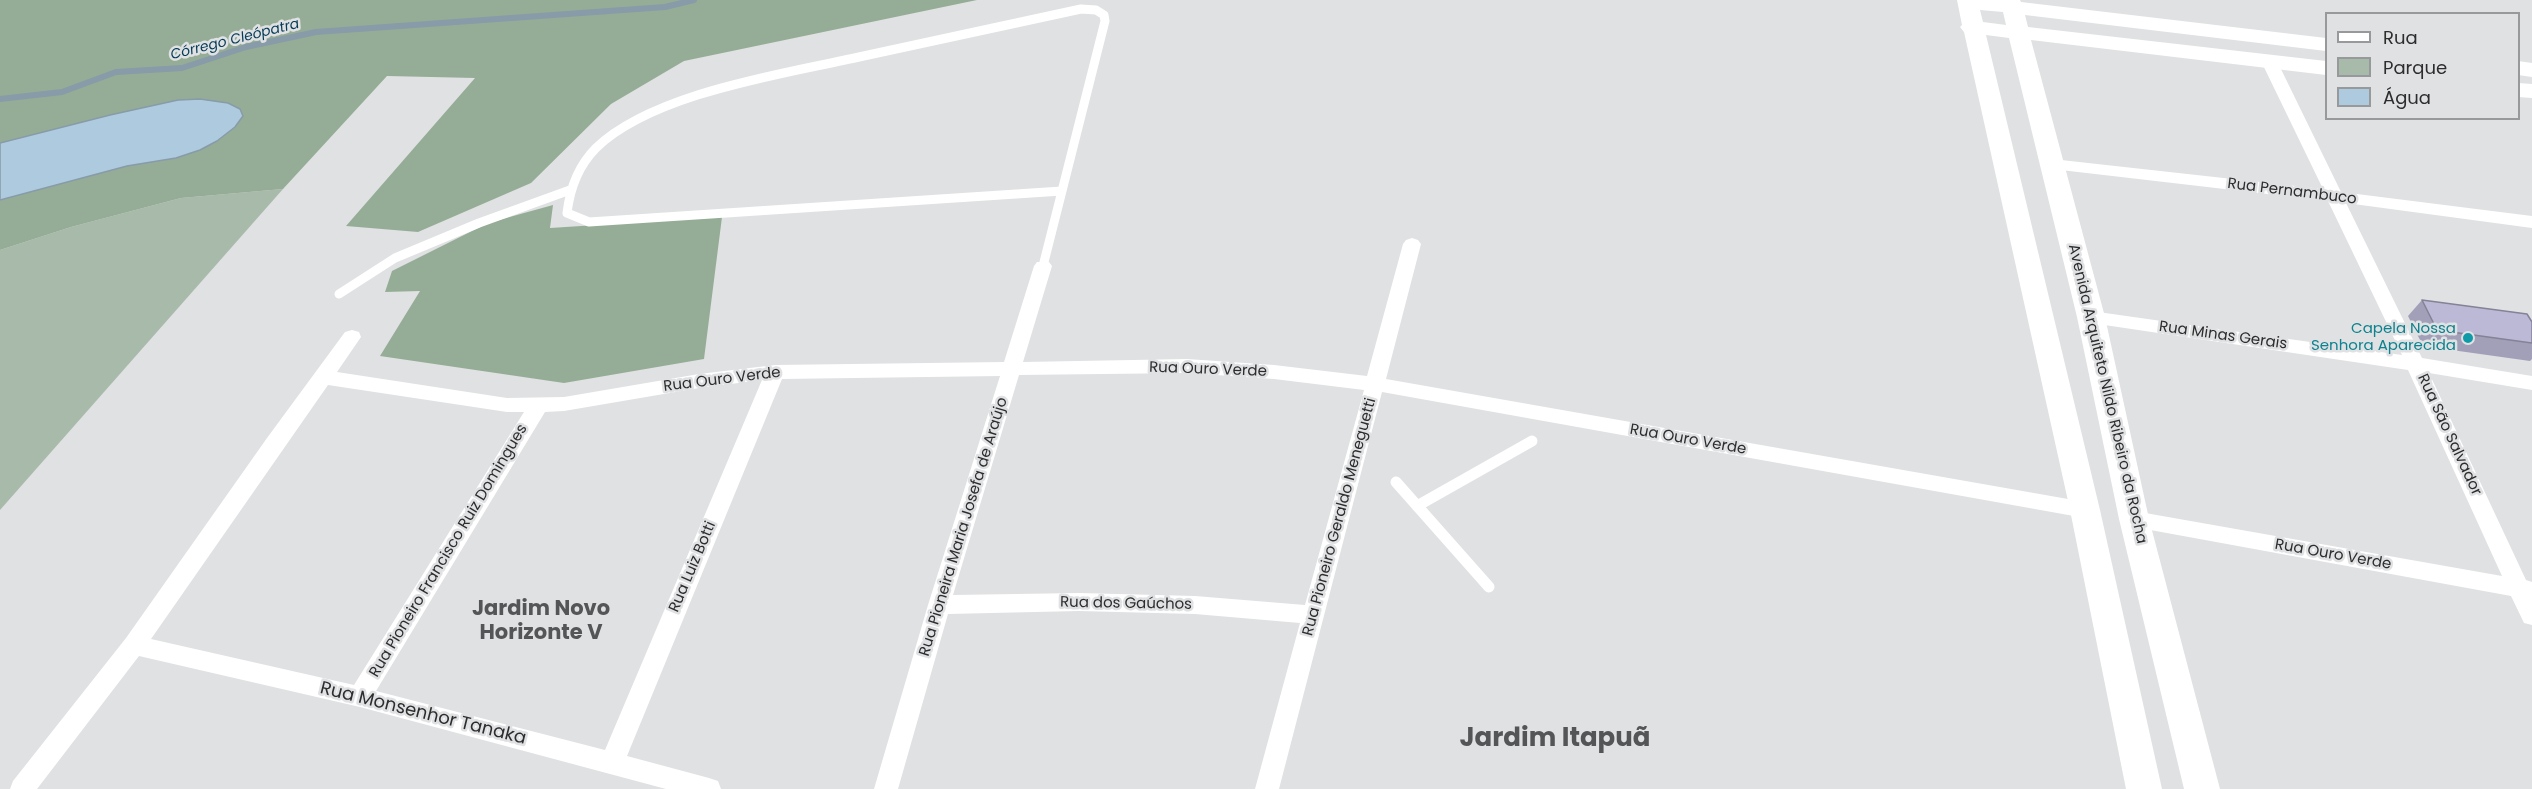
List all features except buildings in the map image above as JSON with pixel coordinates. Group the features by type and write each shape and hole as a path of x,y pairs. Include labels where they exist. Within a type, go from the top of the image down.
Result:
{"main road":[{"path":"1968,9 2010,3 2325,44"},
{"name":"Avenida Arquiteto Nildo Ribeiro da Rocha","path":"2010,3 2091,317 2134,519 2202,789"},
{"path":"1968,9 2019,31 2325,68"},
{"path":"1968,9 2085,510 2144,789"}],"street":[{"name":"Rua São Salvador","path":"2269,62 2525,589 2532,616"},
{"name":"Rua Pernambuco","path":"2052,164 2334,196 2532,222"},
{"name":"Rua Pioneiro Geraldo Meneguetti","path":"1267,789 1412,244"},
{"name":"Rua Pioneira Maria Josefa de Araújo","path":"886,789 939,605 1043,266"},
{"name":"Rua Minas Gerais","path":"2091,317 2415,363 2532,383"},
{"path":"22,789 134,645 274,443 352,338"},
{"name":"Rua Ouro Verde","path":"324,377 507,405 538,406 564,404 731,376 775,372 1187,366 1274,372 1376,384 2085,510"},
{"name":"Rua Luiz Botti","path":"612,762 775,372"},
{"name":"Rua Pioneiro Francisco Ruiz Domingues","path":"360,697 538,406"},
{"name":"Rua Ouro Verde","path":"2134,519 2525,589"},
{"name":"Rua dos Gaúchos","path":"939,605 1078,602 1195,605 1313,615"},
{"name":"Rua Monsenhor Tanaka","path":"134,645 360,697 709,789"}],"lane":[{"path":"1043,266 1105,21 1104,15 1088,9 732,86 697,96 627,127 603,143 585,160 570,190 567,213 576,219 589,222 1062,190"},
{"path":"339,294 369,273 413,250 570,190"},
{"path":"1417,506 1532,441"},
{"path":"1396,482 1489,587"}],"green space":[{"path":"0,0 977,0 684,61 611,104 531,183 418,232 346,226 475,78 387,76 283,189 181,198 71,227 0,250"},
{"path":"283,189 0,510 0,250 71,227 181,198"},
{"path":"553,205 550,228 722,217 704,359 564,383 380,356 420,291 385,292 392,271 488,223"}],"water":[{"path":"200,99 228,103 240,109 243,116 235,127 217,141 200,150 176,158 127,166 0,200 0,143 178,100"}],"waterway":[{"name":"Córrego Cleópatra","path":"0,99 62,92 116,72 182,68 246,47 316,32 665,7 694,0"}],"place":[{"name":"Capela Nossa Senhora Aparecida","path":"2468,338"}],"district":[{"name":"Jardim Novo Horizonte V","path":"541,622"},
{"name":"Jardim Itapuã","path":"1555,739"}]}
